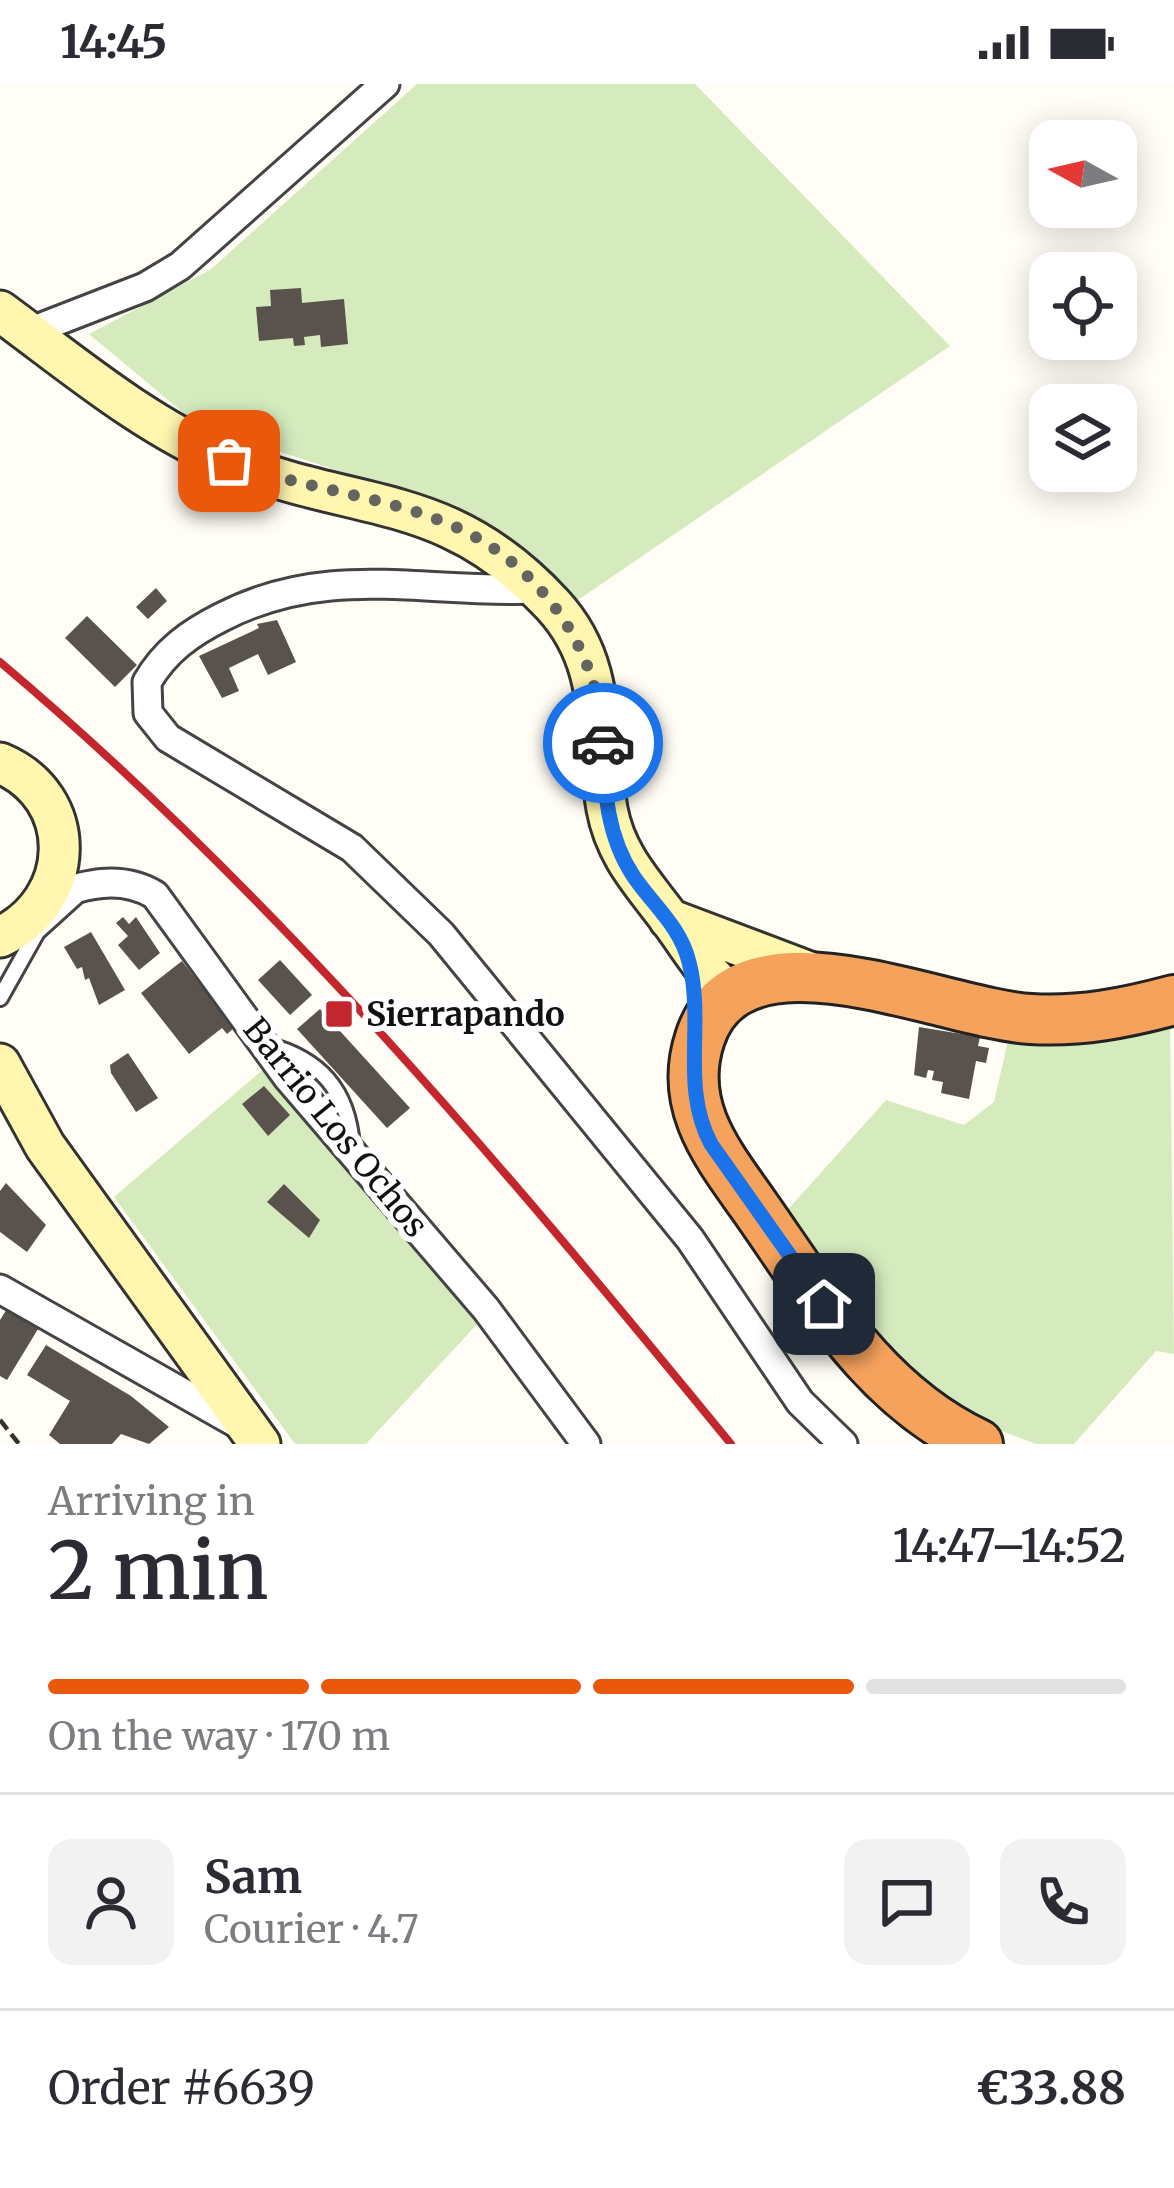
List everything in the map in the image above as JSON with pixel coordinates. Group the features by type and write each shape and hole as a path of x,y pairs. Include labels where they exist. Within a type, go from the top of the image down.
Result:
{"highway":[{"path":"978,1444 902,1399 855,1347 711,1144 694,1103 695,1056 705,1026 733,992 772,976 829,978 1027,1019 1108,1016 1174,1000"}],"street":[{"path":"15,321 146,287 181,266 385,84"},
{"path":"15,321 157,424 203,450 279,479 448,523 500,555 538,590 570,627 596,685 607,808 618,845 636,880 681,928 700,965 733,992"},
{"path":"538,590 439,591 353,583 290,588 254,601 176,644 147,682 148,713 168,738 199,760 352,848 441,934 690,1239 800,1402 844,1444"},
{"path":"0,763 32,781 55,815 61,856 49,896 36,913 1,938"},
{"name":"Barrio Los Ochos","path":"49,896 101,883 131,884 154,895 352,1155 486,1309 586,1444"},
{"path":"681,928 829,978"},
{"path":"681,928 693,983 695,1056"},
{"path":"0,1064 57,1163 255,1437"},
{"path":"0,1289 255,1437"}],"lane":[{"path":"0,998 37,932 67,903 101,883"}],"path":[{"path":"0,1420 20,1444"}],"green space":[{"path":"417,84 695,84 950,346 575,602 515,544 453,508 198,425 89,334 210,270"},
{"path":"1170,1019 1174,1354 1156,1351 1074,1444 1036,1444 961,1416 918,1388 783,1215 886,1100 964,1125 994,1102 1010,1032"},
{"path":"267,1066 480,1321 366,1444 295,1444 114,1197"}],"building":[{"path":"301,288 302,303 344,299 348,344 321,347 320,335 304,337 305,345 294,346 293,338 259,341 256,307 271,306 270,290"},
{"path":"156,588 167,601 148,619 136,607"},
{"path":"87,616 137,665 115,687 65,638"},
{"path":"277,620 296,662 268,675 258,654 229,668 239,691 222,698 199,656 259,628 257,624"},
{"path":"123,917 129,924 136,917 160,953 139,970 118,945 128,936 116,923"},
{"path":"91,932 125,990 99,1005 89,978 85,980 82,967 77,969 64,947"},
{"path":"280,960 312,995 290,1015 258,980"},
{"path":"182,961 234,1028 227,1034 222,1028 189,1054 141,993"},
{"path":"320,1009 410,1108 387,1128 297,1029"},
{"path":"919,1027 980,1037 978,1046 989,1048 986,1063 976,1061 969,1099 941,1093 943,1082 932,1080 934,1071 928,1070 926,1078 914,1075"},
{"path":"128,1053 158,1098 136,1112 111,1073 110,1065"},
{"path":"264,1086 290,1115 268,1136 242,1104"},
{"path":"6,1183 46,1225 27,1252 0,1232 0,1191"},
{"path":"284,1184 320,1220 309,1238 267,1202"},
{"path":"7,1309 38,1329 7,1380 0,1376 0,1320"},
{"path":"46,1345 131,1396 169,1427 149,1444 121,1434 112,1444 60,1444 49,1435 70,1401 27,1375"}],"railway":[{"path":"0,662 198,843 384,1036 731,1444"}],"way so far":[{"path":"229,461 304,486 411,510 448,523 500,555 556,608 580,643 596,685 603,743"}],"place":[{"name":"Sierrapando","path":"339,1014"}],"route":[{"path":"603,743 607,808 618,845 636,880 677,929 689,964 697,1018 693,1091 698,1117 711,1144 824,1304"}]}
